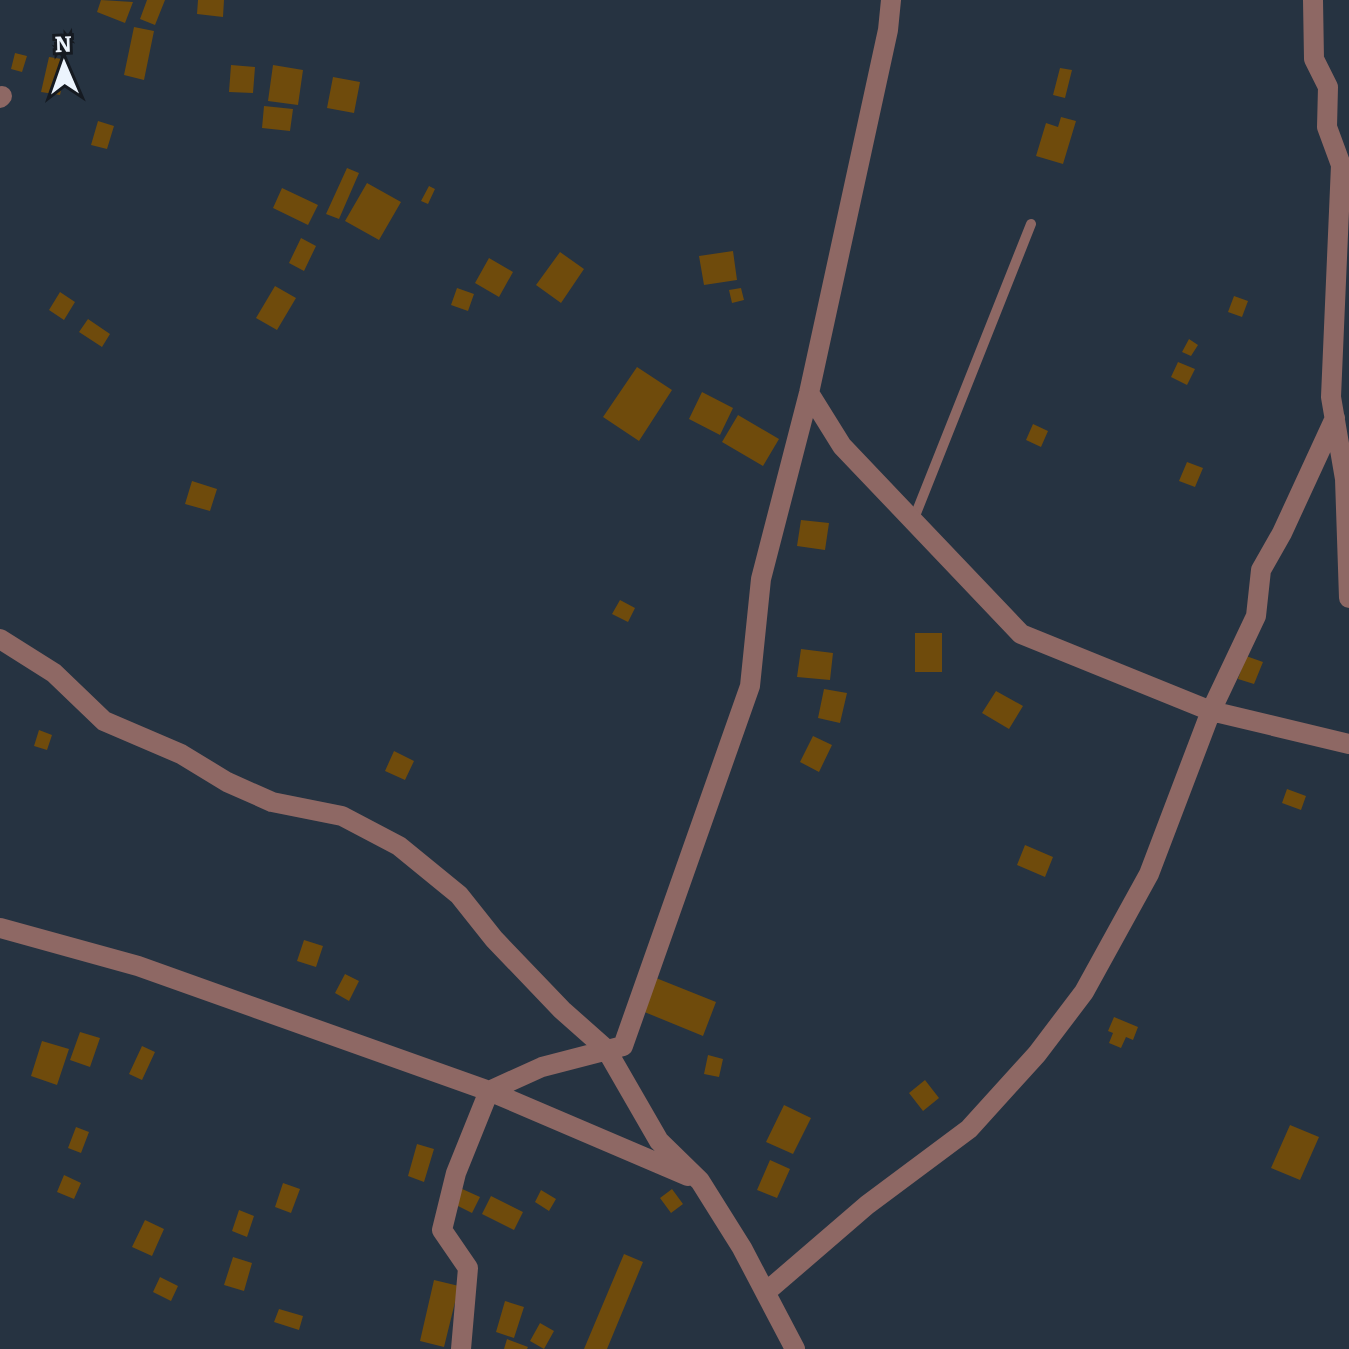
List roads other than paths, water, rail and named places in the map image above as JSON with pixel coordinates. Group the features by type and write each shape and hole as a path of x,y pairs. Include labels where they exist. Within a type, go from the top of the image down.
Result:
{"street":[{"path":"461,1349 468,1268 442,1230 456,1173 489,1091 542,1067 623,1046 750,686 761,579 809,393 888,30 891,0"},
{"path":"1313,0 1314,59 1328,87 1327,127 1341,165 1331,397 1345,479 1349,598"},
{"path":"809,393 842,446 1021,634 1211,711 1349,744"},
{"path":"766,1292 867,1205 969,1129 1037,1054 1084,992 1149,874 1211,711 1256,616 1261,570 1282,533 1335,418"},
{"path":"1313,461 1345,479"},
{"path":"0,639 54,673 104,721 181,754 227,782 272,802 342,816 399,846 459,895 494,939 562,1010 606,1049 659,1141 700,1181 742,1248 795,1349"},
{"path":"0,928 138,966 489,1091 700,1181"}],"lane":[{"path":"913,521 1031,224"}]}
